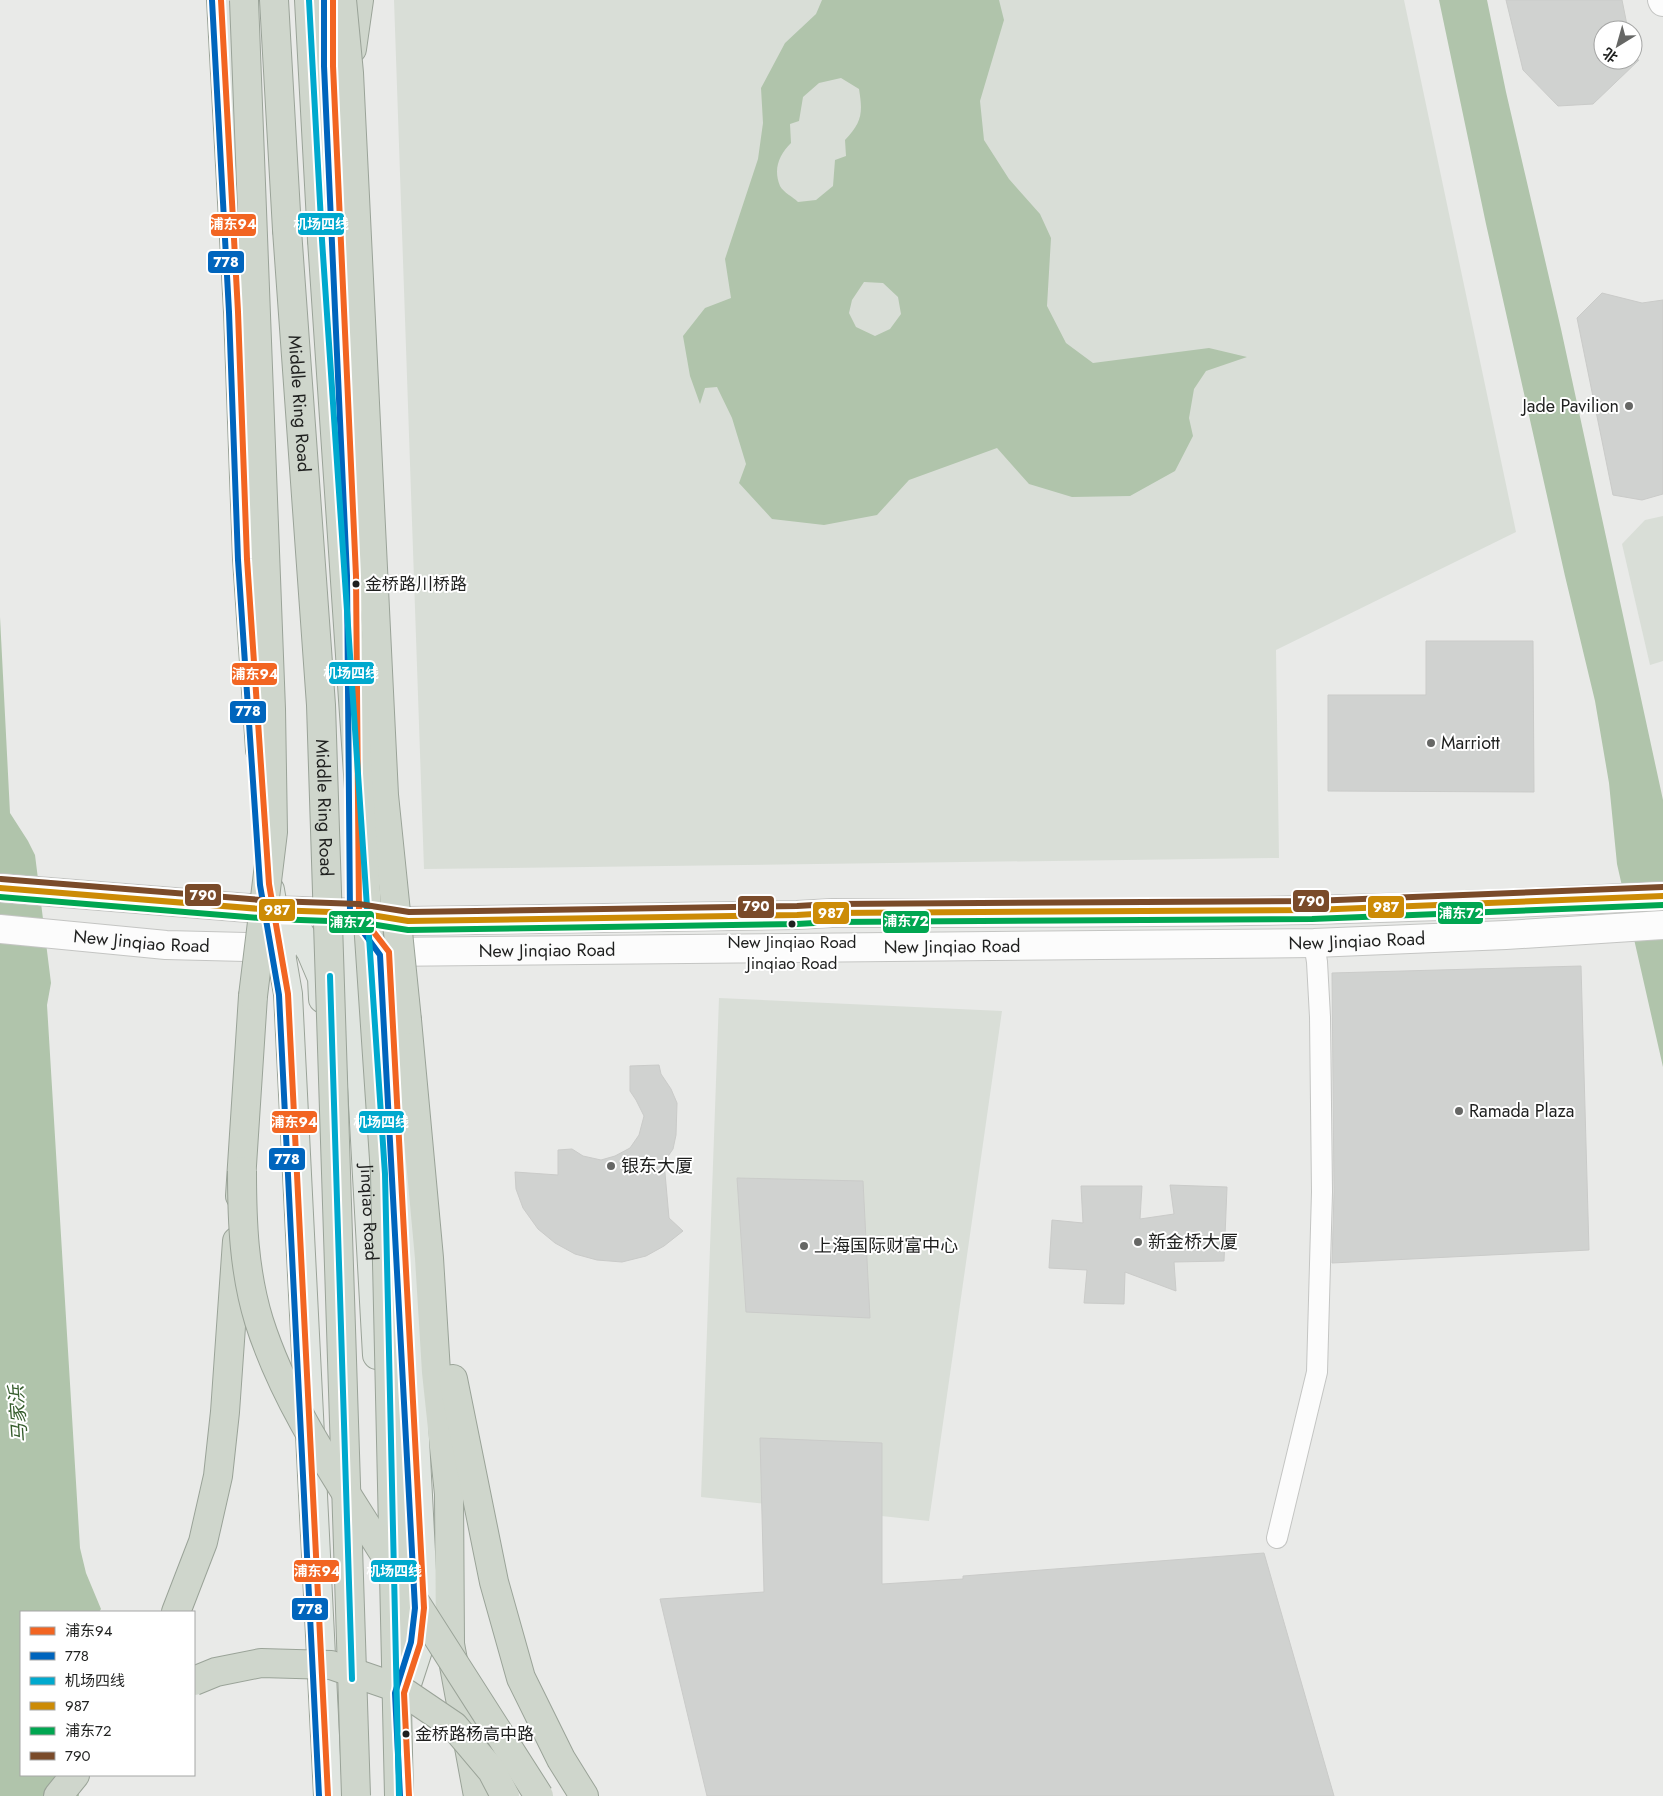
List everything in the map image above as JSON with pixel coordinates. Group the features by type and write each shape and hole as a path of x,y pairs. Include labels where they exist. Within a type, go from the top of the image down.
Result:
{"highway":[{"path":"176,1611 203,1542 218,1476 226,1402 253,996 273,832 244,0"},
{"name":"Middle Ring Road","path":"274,0 288,240 321,705 356,1796"},
{"name":"Middle Ring Road","path":"309,0 323,260 385,1174 399,1796"},
{"path":"342,0 349,73 384,795 429,1258 436,1372 449,1494 450,1644 478,1796"},
{"path":"349,73 359,0"},
{"path":"382,1127 384,795"},
{"path":"242,1171 242,1220 247,1270 259,1320 278,1374 336,1477 539,1796"},
{"path":"429,1258 494,1582 521,1678 561,1759 584,1796"},
{"path":"195,1681 216,1672 261,1663 331,1665 398,1688 454,1726 492,1771 505,1796"},
{"path":"58,1796 74,1776"}],"main road":[{"path":"221,0 238,312 247,559 269,884 288,994 328,1796"},
{"name":"Jinqiao Road","path":"333,0 333,66 356,576 359,913 356,952 389,1594 404,1693 409,1796"},
{"path":"273,910 297,929 311,952 322,978 334,1195 343,1222 372,1268"},
{"path":"359,913 389,952"},
{"name":"Jinqiao Road","path":"389,952 424,1608 420,1644 404,1693"},
{"path":"321,1654 351,1694 361,1726 366,1796"}],"street":[{"name":"New Jinqiao Road","path":"0,888 273,910 359,913 408,921 842,913 1305,910 1663,896"},
{"name":"New Jinqiao Road","path":"0,929 166,945 246,947 280,952 389,952 1314,943 1506,935 1663,925"},
{"path":"1277,1538 1317,1372 1322,1192 1320,1017 1314,943"}],"shaded area":[{"path":"394,0 1404,0 1516,532 1276,650 1279,858 424,869"},
{"path":"1663,516 1663,661 1650,665 1622,544 1645,520"},
{"name":"上海国际财富中心","path":"719,998 1002,1011 929,1521 701,1497"}],"water":[{"path":"822,0 999,0 1004,20 980,101 984,140 1009,179 1040,214 1051,238 1047,306 1066,343 1093,363 1209,348 1247,357 1206,371 1194,389 1189,418 1193,436 1175,471 1130,496 1072,497 1029,484 997,448 909,480 877,515 824,525 772,519 739,483 746,464 732,418 717,387 705,388 700,404 690,376 683,336 705,308 731,298 725,259 758,159 763,123 761,88 785,43 816,14","holes":["841,78 859,89 860,117 855,128 845,140 846,156 835,160 833,186 816,200 798,202 781,188 777,174 780,157 791,143 790,124 799,121 803,97 819,83","864,282 883,283 898,297 901,314 890,329 875,336 856,327 849,313 852,300"]},
{"path":"1439,0 1487,0 1506,92 1561,329 1663,800 1663,1067 1617,864 1609,783 1595,701 1486,224"},
{"name":"马家浜","path":"0,617 10,813 35,855 51,983 47,1005 80,1548 86,1573 101,1609 100,1611 20,1611 20,1776 78,1776 79,1796 0,1796"}],"building":[{"path":"1506,0 1622,0 1626,20 1593,20 1593,70 1629,70 1593,104 1558,106 1523,70"},
{"name":"Jade Pavilion","path":"1602,293 1642,303 1663,300 1663,494 1642,500 1613,495 1577,318"},
{"name":"Marriott","path":"1426,641 1533,641 1534,792 1328,791 1328,695 1426,695"},
{"name":"Ramada Plaza","path":"1581,966 1589,1250 1332,1263 1334,1192 1332,973"},
{"name":"银东大厦","path":"659,1065 661,1074 671,1089 677,1103 676,1135 673,1149 664,1162 669,1218 683,1231 664,1246 646,1256 622,1262 597,1260 575,1254 555,1243 538,1229 523,1208 516,1189 515,1172 558,1175 558,1150 572,1149 583,1156 601,1160 615,1156 630,1148 639,1135 644,1116 630,1091 630,1066"},
{"name":"上海国际财富中心","path":"737,1178 863,1181 870,1318 746,1312"},
{"name":"新金桥大厦","path":"1170,1185 1227,1187 1224,1261 1174,1262 1176,1291 1125,1272 1124,1304 1084,1303 1087,1270 1049,1268 1052,1220 1083,1223 1081,1186 1142,1186 1140,1219 1174,1214"},
{"path":"760,1438 882,1443 882,1584 963,1579 963,1576 1264,1553 1334,1796 707,1796 660,1599 764,1592"}],"transit line":[{"name":"778","path":"212,0 229,312 238,560 260,885 279,995 319,1796"},
{"name":"浦东94","path":"221,0 238,312 247,559 269,884 288,994 328,1796"},
{"name":"机场四线","path":"309,0 322,240 385,1174 399,1796"},
{"name":"778","path":"324,0 324,66 347,576 350,914 380,955 415,1608 411,1642 395,1693 400,1796"},
{"name":"浦东94","path":"333,0 333,66 356,576 359,913 389,952 424,1608 420,1644 404,1693 409,1796"},
{"name":"790","path":"1,879 274,901 359,904 409,912 832,904 1312,901 1663,887"},
{"name":"987","path":"0,888 273,910 359,913 408,921 832,913 1312,910 1663,896"},
{"name":"浦东72","path":"0,897 272,919 358,922 408,930 832,922 1312,919 1663,905"},
{"name":"机场四线","path":"330,976 352,1679"}],"place":[{"name":"Jade Pavilion","path":"1629,406"},
{"name":"金桥路川桥路","path":"356,584"},
{"name":"Marriott","path":"1431,743"},
{"name":"New Jinqiao Road Jinqiao Road","path":"792,924"},
{"name":"Ramada Plaza","path":"1459,1111"},
{"name":"银东大厦","path":"611,1166"},
{"name":"新金桥大厦","path":"1138,1242"},
{"name":"上海国际财富中心","path":"804,1246"},
{"name":"金桥路杨高中路","path":"406,1734"}]}
